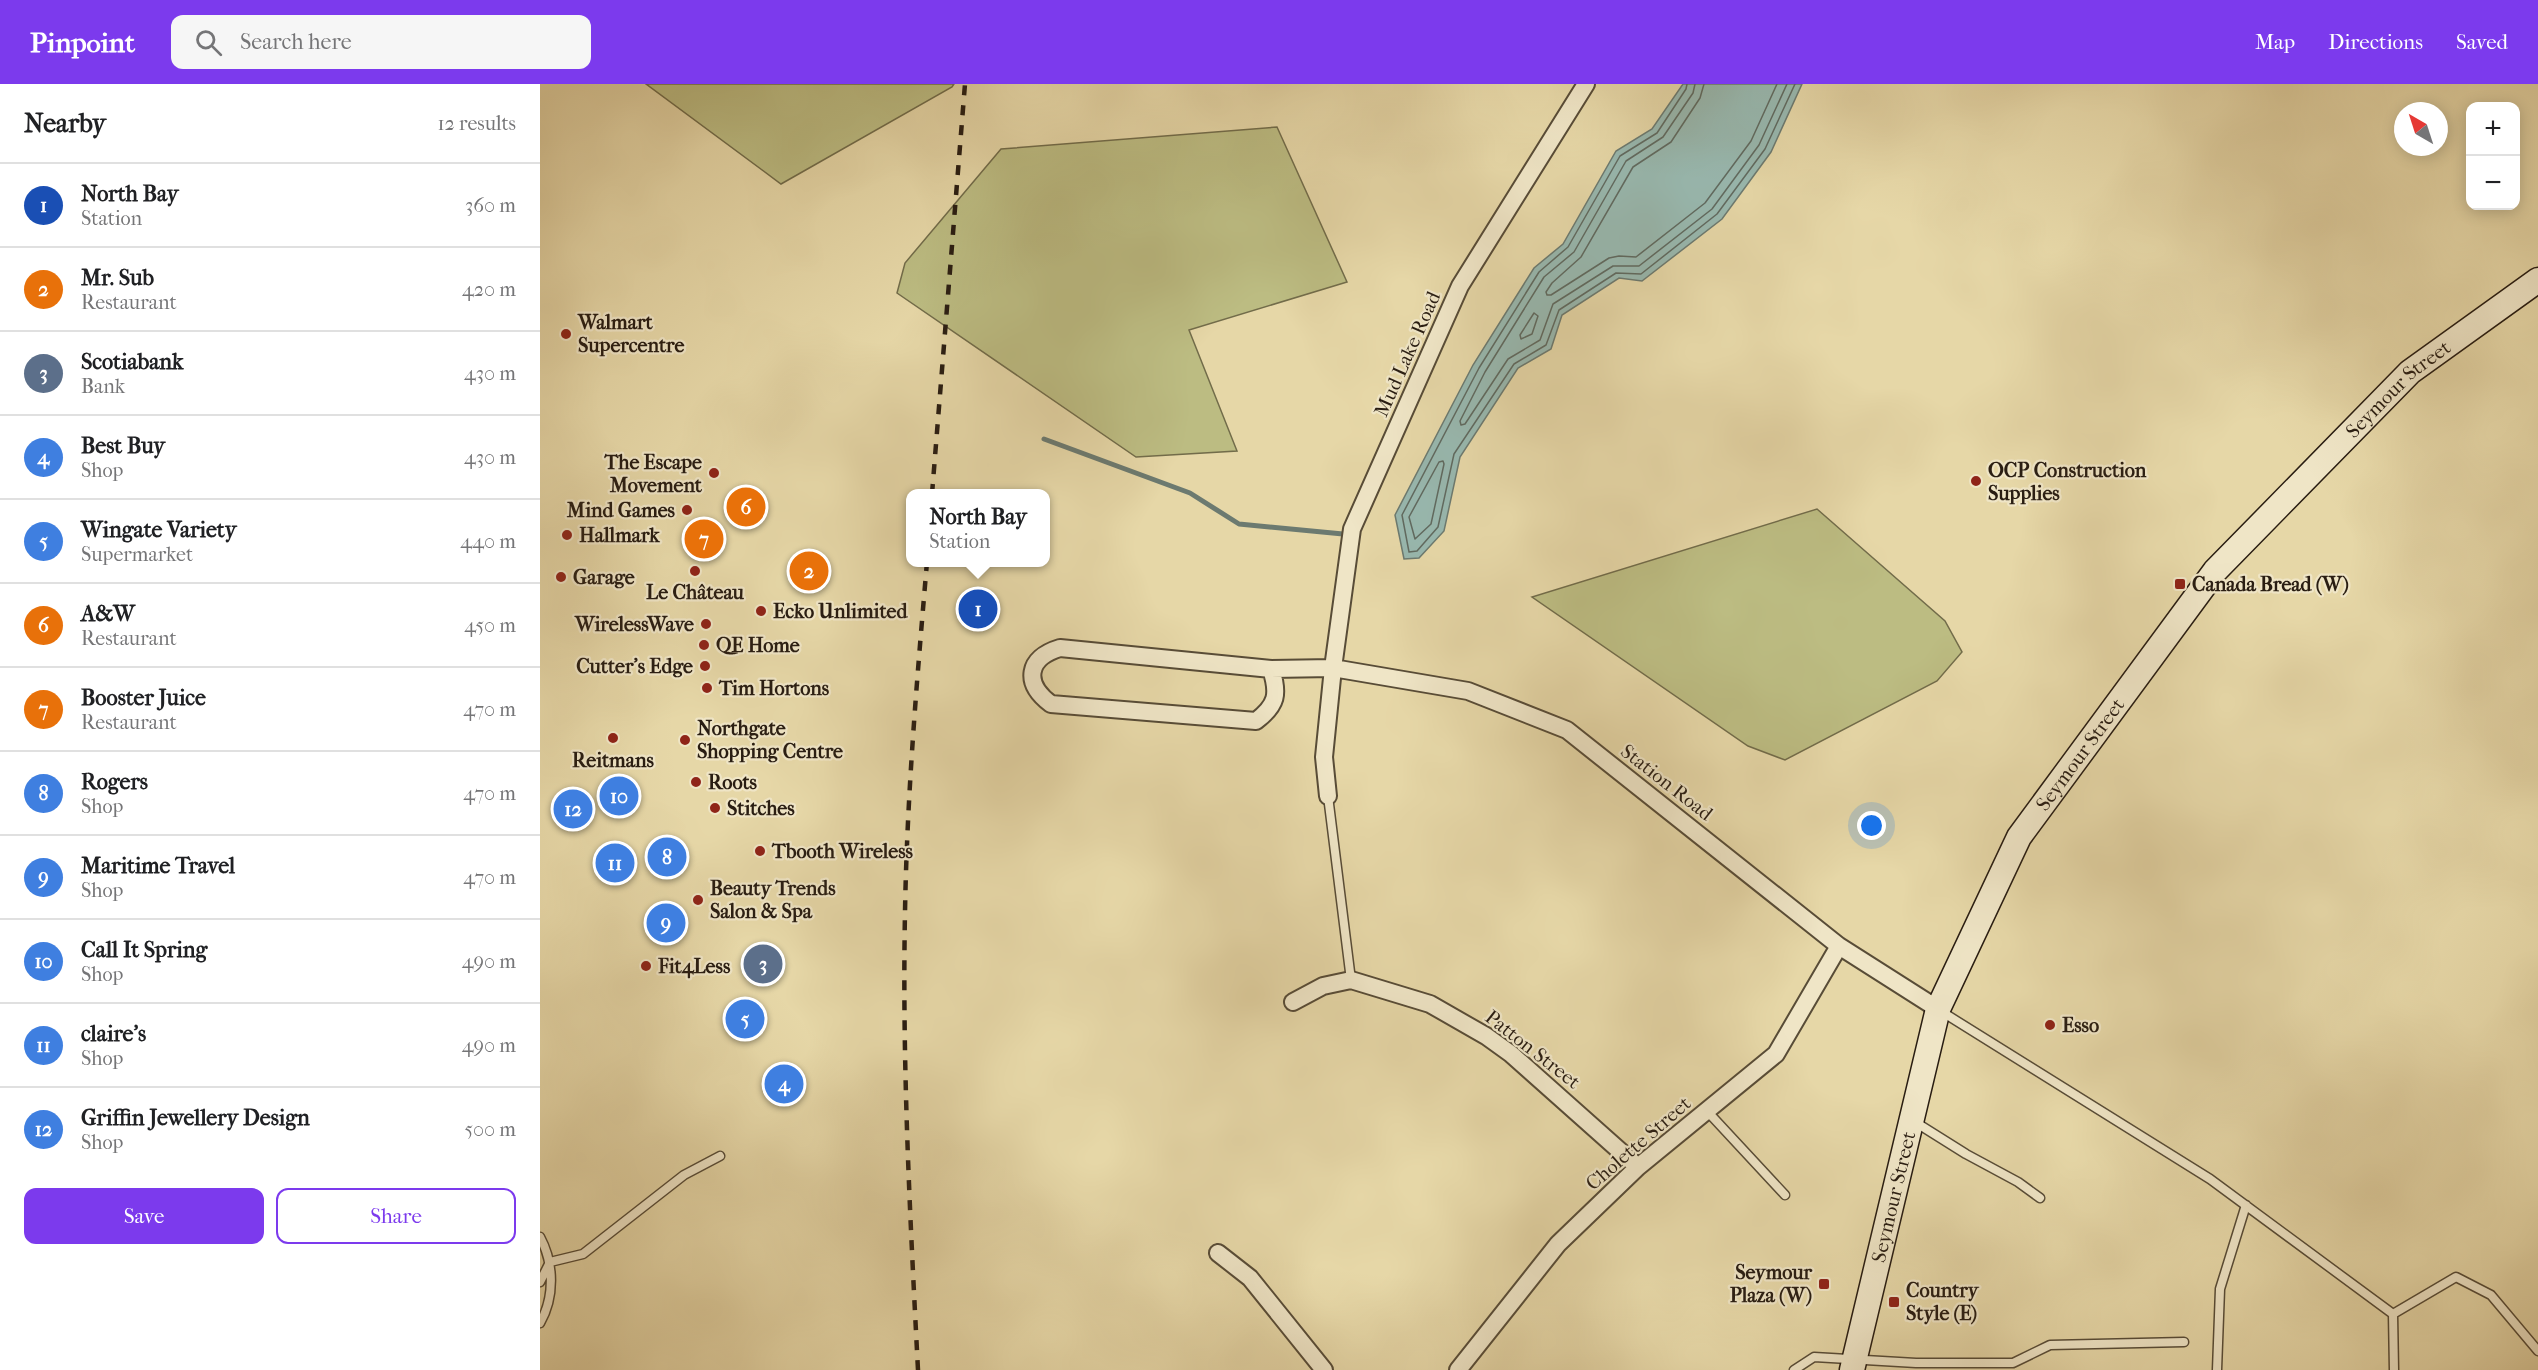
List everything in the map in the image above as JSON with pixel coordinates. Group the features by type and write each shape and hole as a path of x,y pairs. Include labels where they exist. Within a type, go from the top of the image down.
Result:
{"street":[{"name":"Mud Lake Road","path":"1333,668 1352,530 1460,286 1586,84"},
{"name":"Seymour Street","path":"1853,1365 1938,1009 2019,837 2215,571 2410,372 2538,280"},
{"name":"Station Road","path":"1271,669 1276,686 1274,699 1269,712 1256,722 1051,704 1035,687 1032,675 1035,663 1048,652 1060,648 1271,669 1333,668 1468,690 1567,730 1839,946 1938,1009"},
{"path":"1328,796 1324,757 1333,668"},
{"name":"Cholette Street","path":"1458,1370 1558,1244 1638,1167 1776,1054 1839,946"},
{"name":"Patton Street","path":"1293,1002 1323,986 1351,980 1430,1004 1486,1036 1538,1077 1638,1167"},
{"path":"1218,1253 1250,1278 1324,1370"}],"lane":[{"path":"1328,796 1351,980"},
{"path":"1938,1009 2210,1179 2393,1314"},
{"path":"1707,1111 1785,1195"},
{"path":"1911,1119 1966,1154 2018,1182 2040,1198"},
{"path":"540,1282 550,1262 583,1254 684,1175 720,1156"},
{"path":"2217,1370 2220,1289 2246,1205"},
{"path":"540,1237 550,1262 550,1290 540,1323"},
{"path":"2393,1314 2456,1277 2491,1295 2538,1351"},
{"path":"2393,1314 2394,1370"},
{"path":"1794,1370 1814,1357 1853,1365 2013,1363 2050,1345 2184,1342"}],"green space":[{"path":"646,84 954,84 781,184"},
{"path":"1277,127 1347,282 1189,330 1237,451 1136,457 897,293 905,263 1001,149"},
{"path":"1817,509 1945,621 1962,652 1937,681 1785,760 1748,746 1532,597"}],"water":[{"path":"1683,84 1802,84 1771,152 1722,219 1642,281 1619,278 1562,315 1551,349 1518,368 1460,457 1444,531 1419,558 1404,559 1395,515 1473,365 1534,268 1563,244 1616,151 1652,129"}],"waterway":[{"path":"1044,439 1190,493 1239,524 1343,534"}],"railway":[{"path":"932,489 965,84"},
{"path":"918,1370 910,1198 904,969 910,781 927,567"}],"place":[{"name":"Walmart Supercentre","path":"566,334"},
{"name":"The Escape Movement","path":"714,473"},
{"name":"OCP Construction Supplies","path":"1976,481"},
{"name":"A&W","path":"746,507"},
{"name":"Mind Games","path":"687,510"},
{"name":"Hallmark","path":"567,535"},
{"name":"Booster Juice","path":"704,539"},
{"name":"Le Château","path":"695,571"},
{"name":"Mr. Sub","path":"809,571"},
{"name":"Garage","path":"561,577"},
{"name":"Canada Bread (W)","path":"2180,584"},
{"name":"North Bay","path":"978,609"},
{"name":"Ecko Unlimited","path":"761,611"},
{"name":"WirelessWave","path":"706,624"},
{"name":"QE Home","path":"704,645"},
{"name":"Cutter's Edge","path":"705,666"},
{"name":"Tim Hortons","path":"707,688"},
{"name":"Reitmans","path":"613,738"},
{"name":"Northgate Shopping Centre","path":"685,740"},
{"name":"Roots","path":"696,782"},
{"name":"Call It Spring","path":"619,796"},
{"name":"Stitches","path":"715,808"},
{"name":"Griffin Jewellery Design","path":"573,809"},
{"name":"Tbooth Wireless","path":"760,851"},
{"name":"Rogers","path":"667,857"},
{"name":"claire's","path":"615,863"},
{"name":"Beauty Trends Salon & Spa","path":"698,900"},
{"name":"Maritime Travel","path":"666,923"},
{"name":"Scotiabank","path":"763,964"},
{"name":"Fit4Less","path":"646,966"},
{"name":"Wingate Variety","path":"745,1019"},
{"name":"Esso","path":"2050,1025"},
{"name":"Best Buy","path":"784,1084"},
{"name":"Seymour Plaza (W)","path":"1824,1284"},
{"name":"Country Style (E)","path":"1894,1302"}]}
